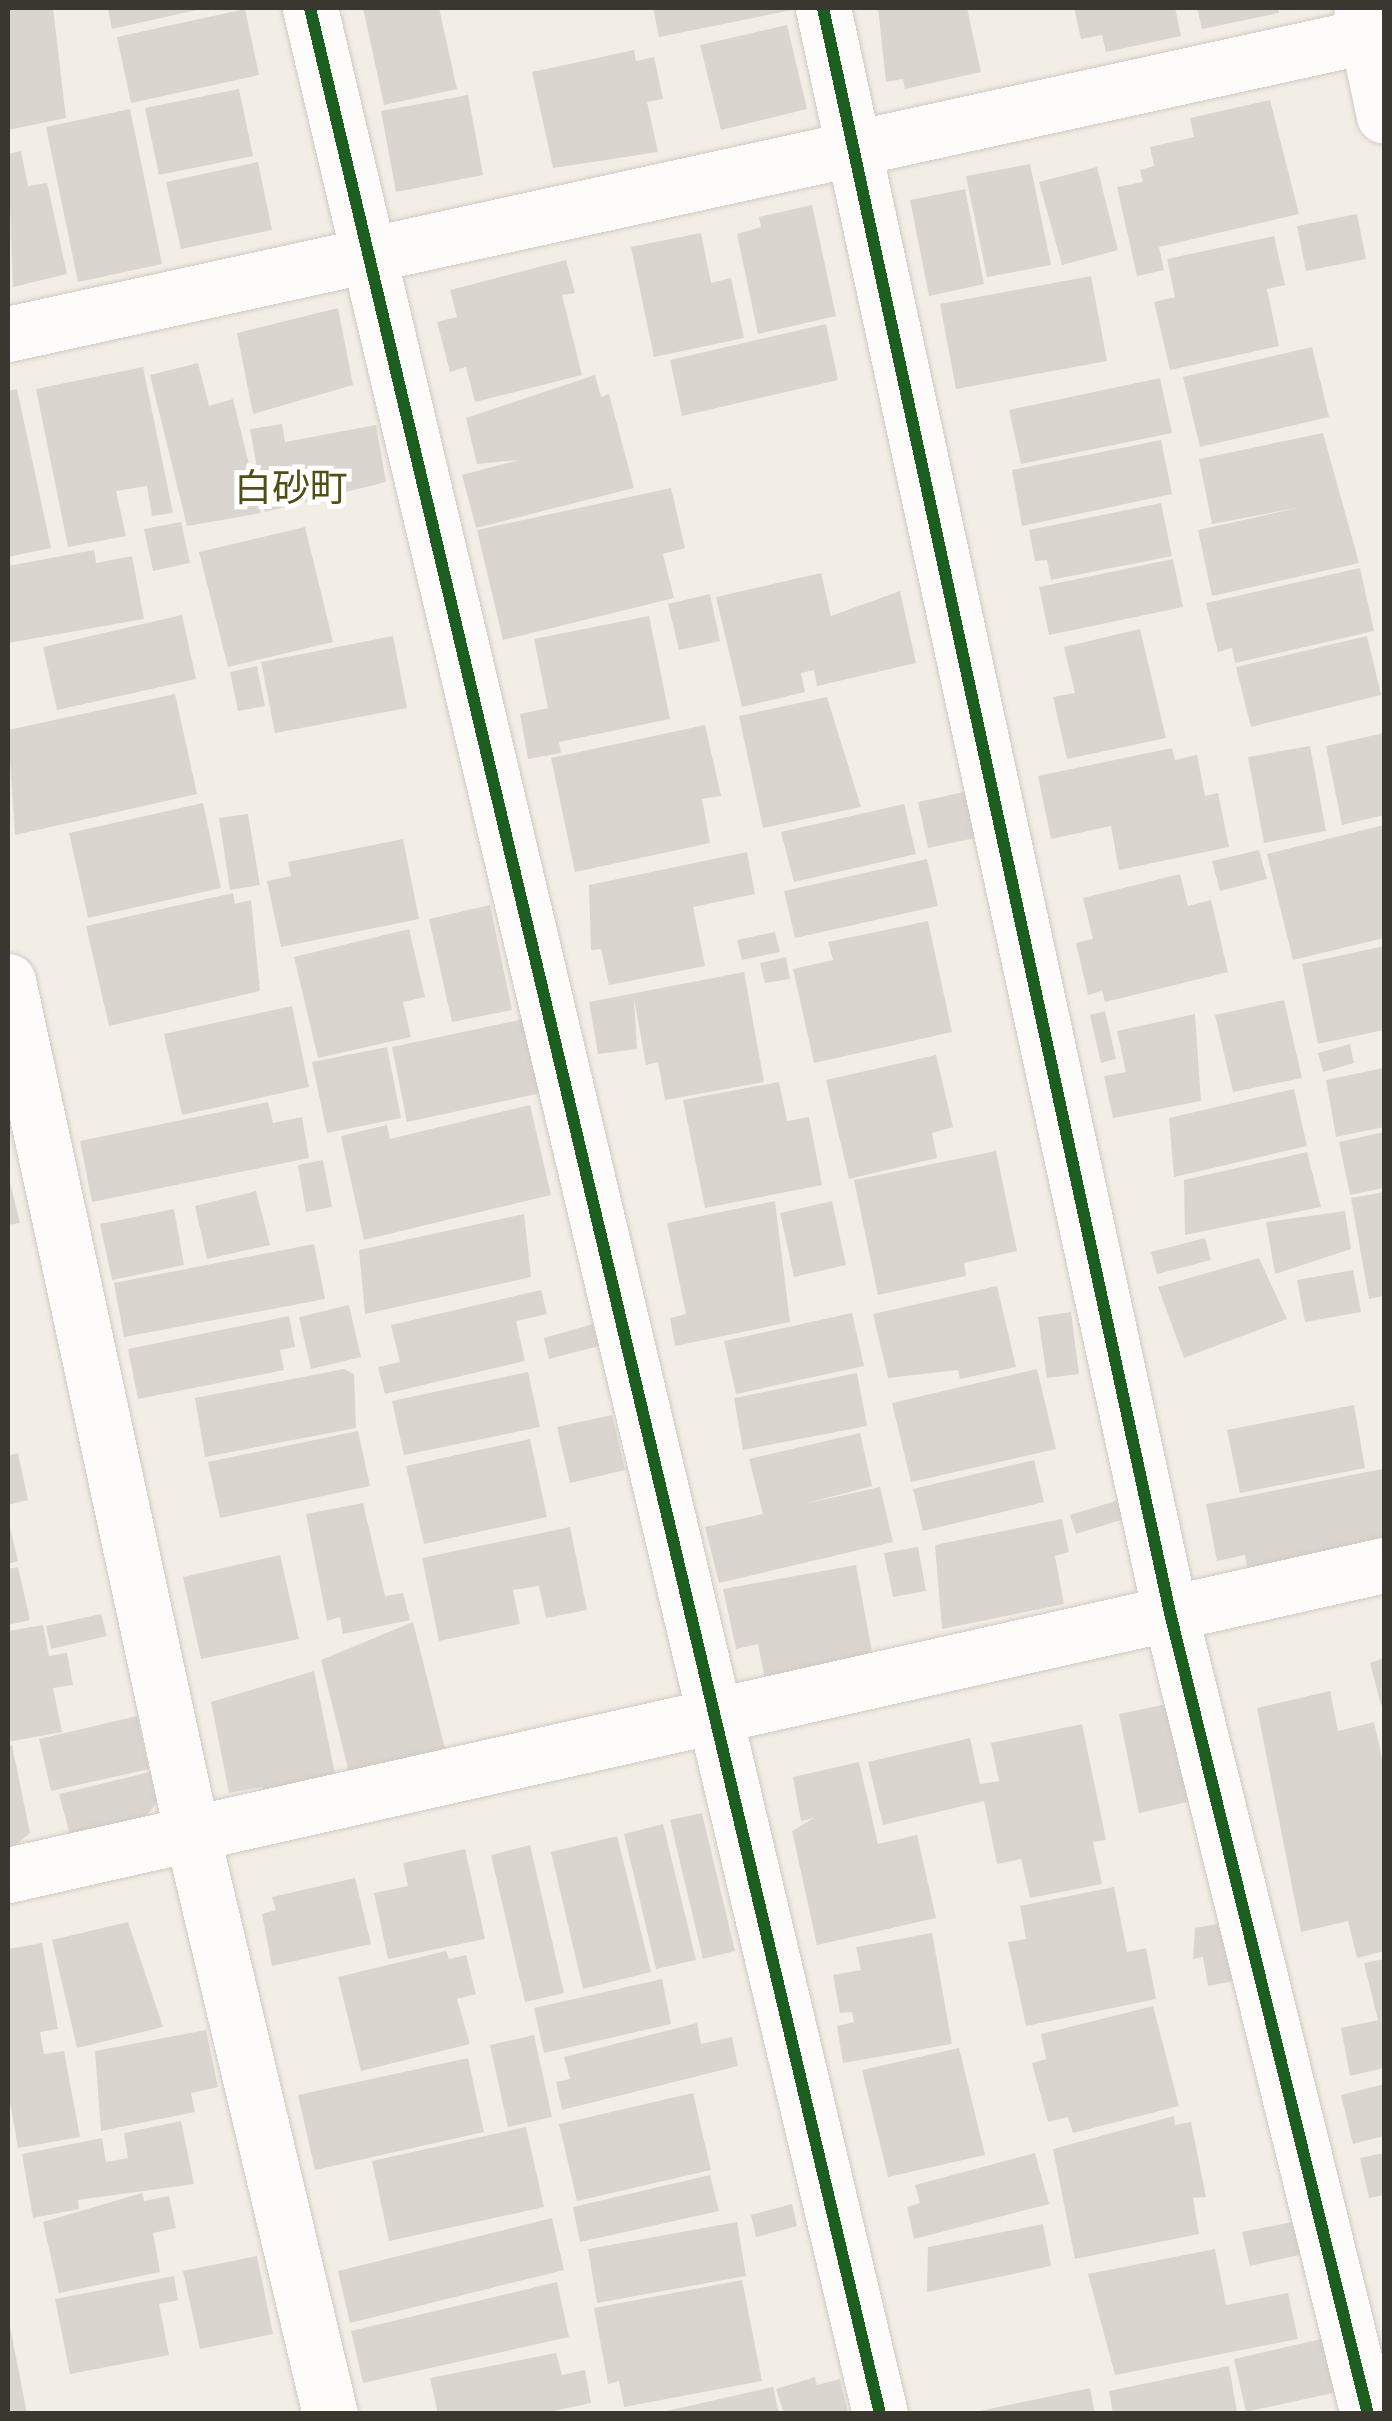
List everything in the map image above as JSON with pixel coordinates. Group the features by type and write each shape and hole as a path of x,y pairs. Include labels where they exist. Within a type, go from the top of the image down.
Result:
{"street":[{"path":"310,8 364,256 880,2414"},
{"path":"823,8 1170,1613 1368,2414"},
{"path":"8,334 851,148 1371,25 1384,116"},
{"path":"8,981 192,1834 330,2414"},
{"path":"8,1875 1384,1565"}],"building":[{"path":"8,8 53,8 66,118 8,130"},
{"path":"108,8 201,8 201,9 112,29"},
{"path":"363,8 439,8 457,89 384,105"},
{"path":"653,8 797,8 797,9 659,37"},
{"path":"878,8 967,8 981,72 905,89 903,79 886,82"},
{"path":"1074,8 1175,8 1181,36 1106,52 1102,35 1081,39"},
{"path":"1197,8 1278,8 1279,13 1202,29"},
{"path":"245,9 259,75 131,103 117,37"},
{"path":"787,25 807,109 721,130 700,45"},
{"path":"634,50 636,61 654,57 663,99 647,102 658,152 553,168 532,72"},
{"path":"239,89 253,156 159,175 145,108"},
{"path":"468,95 483,175 396,192 381,111"},
{"path":"1270,100 1299,214 1159,247 1164,270 1137,276 1117,187 1143,182 1140,170 1154,166 1150,147 1194,137 1190,118"},
{"path":"130,109 162,264 78,282 46,127"},
{"path":"21,151 28,186 47,183 67,274 13,287 8,154"},
{"path":"258,162 272,230 181,249 166,182"},
{"path":"1030,164 1051,265 987,277 966,176"},
{"path":"1097,167 1118,250 1062,265 1039,182"},
{"path":"965,189 984,284 929,296 910,200"},
{"path":"812,205 836,316 758,334 737,234 761,227 759,217"},
{"path":"1357,214 1366,259 1306,271 1297,226"},
{"path":"701,233 711,283 731,278 744,338 654,357 631,247"},
{"path":"1274,236 1285,285 1267,289 1279,346 1170,370 1154,302 1175,297 1167,259"},
{"path":"566,260 575,293 562,295 582,375 475,402 466,367 450,372 437,322 457,317 450,290"},
{"path":"1091,276 1107,361 956,389 940,304"},
{"path":"338,308 353,385 253,414 237,333"},
{"path":"826,324 838,380 682,416 670,360"},
{"path":"1312,347 1329,417 1200,447 1183,377"},
{"path":"198,363 209,406 233,399 261,513 187,526 150,375"},
{"path":"143,367 173,513 152,516 147,486 116,491 126,536 68,547 36,389"},
{"path":"595,375 601,397 609,394 634,488 476,528 462,475 519,460 477,464 466,418"},
{"path":"1160,378 1172,433 1021,464 1009,410"},
{"path":"17,389 51,548 8,557 8,391"},
{"path":"282,424 285,442 376,425 386,482 265,512 250,429"},
{"path":"1323,433 1359,563 1212,596 1198,530 1302,507 1212,524 1199,459"},
{"path":"1161,440 1172,494 1022,526 1012,470"},
{"path":"671,488 685,548 663,554 674,598 503,640 477,530"},
{"path":"1161,503 1172,556 1051,580 1047,560 1035,561 1029,530"},
{"path":"181,522 190,563 153,571 144,529"},
{"path":"305,527 333,642 228,667 199,552"},
{"path":"94,550 96,563 132,556 144,619 8,643 8,566"},
{"path":"1173,559 1183,607 1049,635 1039,587"},
{"path":"1360,568 1374,631 1235,663 1232,648 1218,652 1206,603"},
{"path":"821,573 831,616 900,591 916,663 817,686 814,670 801,673 805,692 742,707 716,597"},
{"path":"710,594 720,641 679,650 668,604"},
{"path":"182,615 196,679 57,710 43,647"},
{"path":"649,616 670,719 559,742 561,753 528,759 520,714 548,708 534,639"},
{"path":"1140,629 1166,738 1067,759 1053,697 1075,693 1064,647"},
{"path":"393,636 407,708 275,733 261,662"},
{"path":"1367,636 1381,695 1251,727 1236,667"},
{"path":"257,666 265,706 238,711 230,672"},
{"path":"175,694 197,794 15,835 8,730"},
{"path":"827,697 861,807 763,828 739,716"},
{"path":"705,725 721,796 702,799 710,843 575,872 551,758"},
{"path":"1384,733 1384,815 1342,825 1326,746"},
{"path":"1310,746 1326,831 1264,843 1248,757"},
{"path":"1172,748 1175,760 1197,755 1205,796 1218,793 1229,847 1119,870 1111,826 1051,839 1038,776"},
{"path":"973,790 984,836 928,848 918,802"},
{"path":"203,803 221,888 88,918 69,833"},
{"path":"904,804 916,854 794,882 781,832"},
{"path":"248,814 260,885 230,890 219,818"},
{"path":"1384,825 1384,938 1293,960 1267,854"},
{"path":"403,839 419,919 281,947 267,881 291,876 288,862"},
{"path":"1259,850 1267,879 1220,891 1212,861"},
{"path":"747,852 755,894 693,907 705,966 609,985 601,949 591,950 589,885"},
{"path":"927,859 938,906 795,938 784,891"},
{"path":"1180,874 1188,906 1211,900 1228,972 1105,1002 1102,991 1088,995 1076,943 1093,939 1083,898"},
{"path":"233,893 235,904 251,900 260,991 109,1026 86,926"},
{"path":"490,905 512,1010 452,1022 429,919"},
{"path":"928,921 952,1032 814,1063 793,969 833,960 828,942"},
{"path":"409,929 425,997 403,1002 411,1037 318,1058 294,957"},
{"path":"775,932 780,952 742,960 737,940"},
{"path":"1384,946 1384,1030 1318,1044 1302,964"},
{"path":"786,957 790,979 765,983 760,963"},
{"path":"744,972 764,1082 665,1100 658,1062 646,1065 634,998 637,1049 598,1054 589,1002"},
{"path":"1284,1000 1302,1078 1233,1092 1215,1015"},
{"path":"292,1006 309,1087 182,1115 164,1034"},
{"path":"1105,1011 1116,1059 1101,1063 1090,1015"},
{"path":"1195,1014 1201,1101 1113,1118 1104,1076 1126,1072 1117,1031"},
{"path":"524,1019 541,1093 407,1122 392,1047"},
{"path":"1350,1044 1354,1063 1323,1072 1318,1053"},
{"path":"387,1047 401,1118 327,1133 312,1062"},
{"path":"936,1055 953,1127 932,1133 937,1158 849,1179 826,1080"},
{"path":"1384,1068 1384,1127 1336,1137 1326,1080"},
{"path":"779,1082 787,1121 809,1117 822,1185 705,1208 683,1100"},
{"path":"1294,1089 1307,1146 1174,1177 1169,1118"},
{"path":"268,1102 273,1123 302,1117 309,1158 92,1202 80,1141"},
{"path":"530,1105 551,1195 364,1240 341,1136 387,1125 390,1139"},
{"path":"1384,1132 1384,1188 1350,1195 1339,1142"},
{"path":"996,1151 1017,1251 964,1263 966,1276 878,1295 854,1180"},
{"path":"1307,1152 1321,1207 1185,1235 1184,1180"},
{"path":"323,1160 332,1207 306,1212 298,1165"},
{"path":"8,1174 20,1223 8,1225"},
{"path":"256,1191 270,1245 207,1259 195,1206"},
{"path":"1384,1192 1384,1296 1369,1299 1351,1198"},
{"path":"775,1201 790,1322 675,1346 670,1318 686,1314 667,1223"},
{"path":"832,1201 846,1265 794,1277 780,1213"},
{"path":"174,1209 184,1265 112,1280 100,1224"},
{"path":"1345,1211 1351,1249 1275,1274 1266,1222"},
{"path":"524,1214 531,1277 365,1314 359,1250"},
{"path":"1205,1238 1211,1260 1157,1274 1151,1252"},
{"path":"314,1244 325,1299 124,1337 114,1283"},
{"path":"1259,1258 1287,1319 1184,1358 1158,1287"},
{"path":"1353,1270 1361,1312 1305,1322 1297,1280"},
{"path":"997,1286 1016,1367 960,1379 958,1370 888,1378 873,1314"},
{"path":"541,1290 547,1314 516,1321 525,1361 385,1394 378,1367 400,1362 391,1325"},
{"path":"349,1305 361,1357 311,1369 299,1317"},
{"path":"1071,1312 1079,1374 1047,1378 1038,1317"},
{"path":"852,1313 864,1366 736,1394 724,1341"},
{"path":"289,1316 295,1347 280,1350 284,1370 138,1399 128,1349"},
{"path":"593,1324 599,1346 549,1359 544,1338"},
{"path":"344,1369 354,1374 356,1428 205,1457 195,1398"},
{"path":"1037,1369 1056,1449 911,1482 892,1403"},
{"path":"528,1372 540,1427 404,1455 392,1401"},
{"path":"857,1373 867,1426 743,1450 734,1398"},
{"path":"1354,1405 1365,1468 1240,1493 1227,1430"},
{"path":"612,1415 625,1470 570,1483 557,1427"},
{"path":"358,1431 370,1486 220,1518 208,1462"},
{"path":"860,1433 872,1486 804,1504 880,1487 893,1542 719,1583 705,1527 763,1514 749,1459"},
{"path":"530,1439 547,1517 424,1544 406,1466"},
{"path":"18,1453 28,1500 8,1505 8,1456"},
{"path":"1034,1460 1044,1502 923,1531 913,1489"},
{"path":"1382,1469 1384,1553 1248,1572 1245,1555 1217,1561 1206,1504"},
{"path":"1132,1496 1137,1515 1076,1534 1070,1515"},
{"path":"363,1503 385,1596 403,1593 410,1620 343,1634 340,1617 327,1621 306,1514"},
{"path":"8,1519 18,1561 8,1564"},
{"path":"1062,1519 1069,1552 1055,1556 1064,1604 942,1629 935,1545"},
{"path":"570,1527 587,1610 546,1618 539,1586 513,1590 520,1624 439,1641 422,1558"},
{"path":"918,1547 926,1591 893,1597 884,1553"},
{"path":"280,1555 299,1639 201,1659 183,1577"},
{"path":"856,1565 876,1674 768,1694 758,1644 736,1649 723,1589"},
{"path":"18,1567 30,1620 8,1625 8,1569"},
{"path":"101,1614 107,1636 51,1649 46,1626"},
{"path":"413,1622 447,1757 351,1781 321,1660"},
{"path":"43,1625 49,1656 67,1653 73,1685 53,1688 62,1732 8,1742 8,1631"},
{"path":"1384,1658 1384,1704 1381,1705 1370,1663"},
{"path":"314,1671 337,1784 264,1798 262,1787 229,1793 211,1702"},
{"path":"1330,1691 1338,1731 1374,1722 1384,1767 1384,1951 1357,1958 1348,1921 1301,1932 1257,1708"},
{"path":"1172,1703 1192,1801 1139,1813 1119,1714"},
{"path":"137,1716 149,1769 51,1791 39,1739"},
{"path":"1082,1724 1106,1840 1093,1842 1102,1884 1030,1898 1021,1859 997,1864 984,1801 883,1825 868,1762 970,1738 980,1784 999,1781 991,1743"},
{"path":"12,1745 30,1833 8,1851 8,1746"},
{"path":"859,1762 878,1844 917,1835 936,1918 817,1945 792,1831 814,1818 801,1821 793,1777"},
{"path":"150,1772 157,1802 141,1823 71,1839 59,1794"},
{"path":"702,1813 735,1951 703,1959 670,1820"},
{"path":"663,1824 696,1960 656,1969 624,1834"},
{"path":"617,1836 651,1972 583,1989 551,1852"},
{"path":"530,1845 564,1993 525,2002 491,1855"},
{"path":"465,1849 485,1939 388,1959 374,1893 408,1886 403,1863"},
{"path":"355,1878 371,1944 272,1966 262,1914 276,1910 272,1897"},
{"path":"1114,1887 1127,1952 1146,1948 1156,1999 1026,2026 1008,1942 1026,1939 1020,1906"},
{"path":"1234,1921 1245,1979 1208,1986 1203,1957 1193,1959 1195,1928"},
{"path":"128,1922 163,2027 77,2048 52,1940"},
{"path":"932,1933 952,2044 843,2063 837,2026 854,2022 852,2012 840,2013 833,1975 861,1970 856,1947"},
{"path":"42,1943 58,2029 40,2032 44,2054 64,2051 80,2137 18,2148 8,2091 8,1949"},
{"path":"446,1951 449,1959 466,1955 476,1994 457,1999 470,2044 361,2071 338,1977"},
{"path":"1384,1959 1384,2068 1350,2076 1341,2028 1378,2020 1364,1963"},
{"path":"662,1979 671,2024 544,2053 534,2008"},
{"path":"1153,2006 1179,2106 1073,2133 1068,2117 1048,2122 1032,2063 1046,2059 1041,2034"},
{"path":"697,2023 701,2044 732,2037 738,2066 562,2110 556,2082 570,2079 564,2057"},
{"path":"206,2030 218,2087 191,2093 195,2112 101,2131 95,2051"},
{"path":"534,2035 552,2117 508,2127 490,2045"},
{"path":"959,2048 985,2155 888,2177 862,2070"},
{"path":"468,2058 484,2132 315,2170 298,2095"},
{"path":"1384,2084 1384,2136 1353,2144 1341,2095"},
{"path":"693,2093 711,2170 577,2201 559,2124"},
{"path":"1174,2116 1175,2125 1191,2122 1206,2197 1193,2198 1199,2234 1075,2259 1053,2149"},
{"path":"181,2121 194,2184 78,2200 79,2209 33,2218 22,2154 102,2138 106,2162 128,2158 124,2133"},
{"path":"526,2127 544,2207 389,2241 372,2161"},
{"path":"1035,2153 1049,2204 914,2239 907,2207 920,2203 915,2185"},
{"path":"1384,2153 1384,2195 1369,2198 1360,2158"},
{"path":"710,2175 719,2211 580,2242 573,2207"},
{"path":"142,2193 144,2201 169,2196 176,2228 153,2233 160,2272 59,2293 43,2222"},
{"path":"792,2204 797,2226 756,2237 751,2215"},
{"path":"552,2218 564,2270 350,2323 338,2271"},
{"path":"1297,2221 1304,2254 1250,2266 1242,2232"},
{"path":"737,2222 746,2276 597,2303 588,2249"},
{"path":"1043,2224 1051,2266 927,2292 928,2247"},
{"path":"1215,2249 1226,2305 1288,2293 1298,2339 1115,2375 1088,2274"},
{"path":"257,2256 273,2334 200,2349 183,2271"},
{"path":"174,2276 178,2300 159,2304 169,2355 70,2374 55,2299"},
{"path":"742,2280 762,2381 624,2407 619,2381 608,2384 594,2308"},
{"path":"557,2282 569,2337 363,2383 351,2331"},
{"path":"9,2321 27,2414 8,2414"},
{"path":"1330,2337 1342,2391 1246,2412 1234,2359"},
{"path":"556,2353 562,2375 585,2370 591,2403 540,2414 438,2414 430,2378"},
{"path":"1229,2366 1237,2412 1113,2414 1109,2391"},
{"path":"815,2377 817,2385 840,2379 848,2412 784,2414 776,2389"},
{"path":"773,2387 779,2414 662,2412"},
{"path":"1090,2388 1095,2414 975,2414 975,2412"}],"cycle path":[{"path":"310,8 880,2414"},
{"path":"823,8 1170,1613 1368,2414"}],"district":[{"name":"白砂町","path":"291,490"}]}
